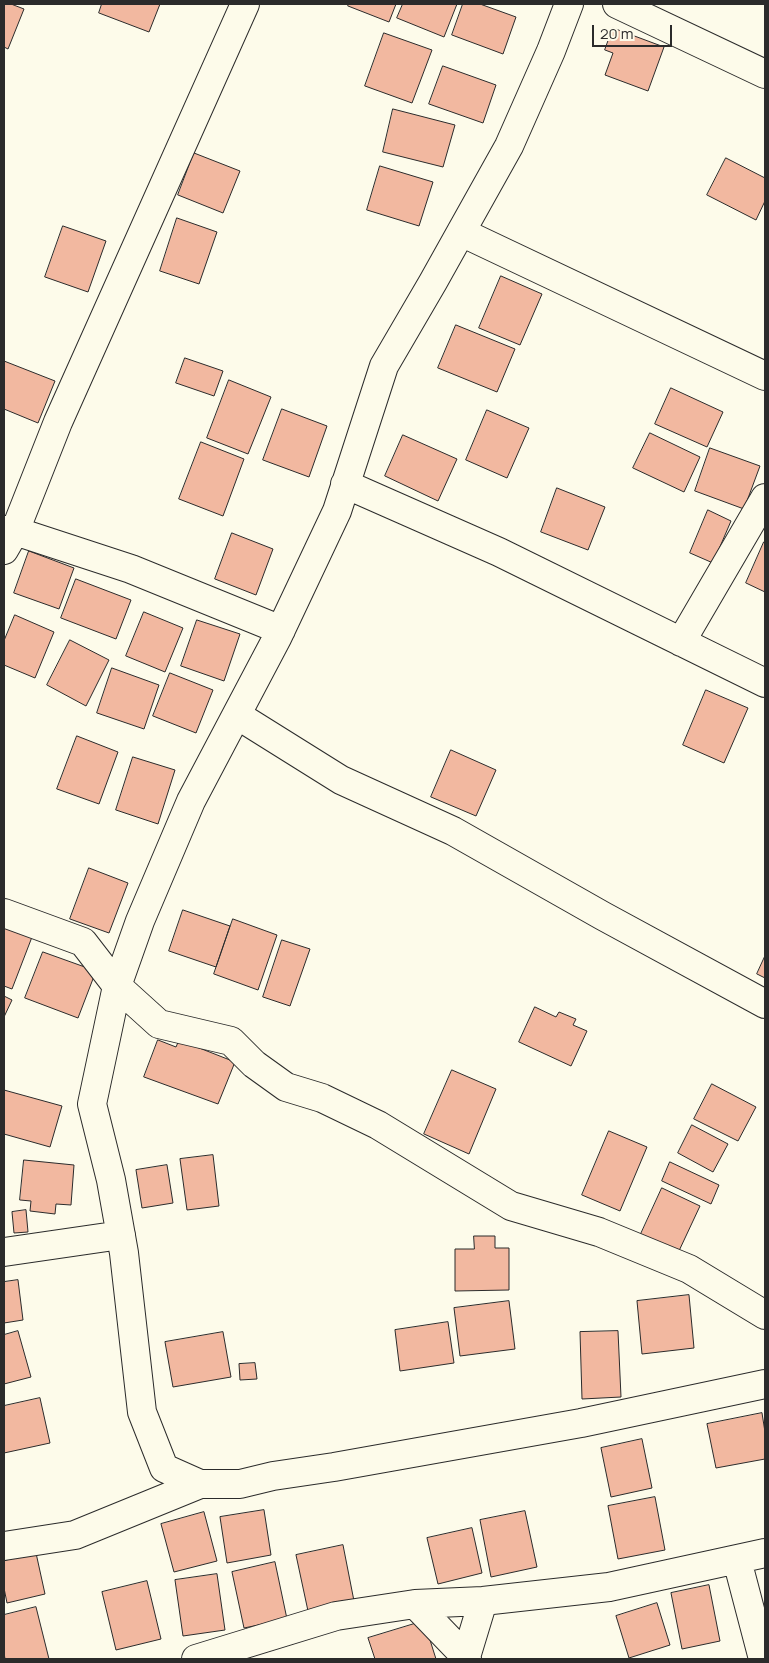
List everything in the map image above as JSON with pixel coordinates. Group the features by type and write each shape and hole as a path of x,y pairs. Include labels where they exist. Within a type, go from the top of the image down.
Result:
{"street":[{"path":"244,4 7,537 131,569 281,630"},
{"path":"200,1484 164,1468 142,1412 121,1235 111,1180 92,1104 117,986 140,921 188,809 281,630 337,511 384,366 509,146 551,51 569,4"},
{"path":"618,4 765,74"},
{"path":"461,232 765,376"},
{"path":"345,484 499,552 765,683"},
{"path":"681,642 765,498"},
{"path":"237,715 341,780 453,831 603,916 765,1004"},
{"path":"4,913 83,942 117,986 158,1024 232,1041 254,1064 286,1087 322,1098 378,1124 511,1206 599,1232 689,1269 765,1315"},
{"path":"4,1252 121,1235"},
{"path":"4,1546 75,1535 200,1484 240,1484 273,1476 343,1466 581,1424 765,1384"},
{"path":"196,1659 336,1616 415,1604 483,1600 609,1587 765,1553"},
{"path":"737,1560 763,1659"},
{"path":"467,1658 483,1600"},
{"path":"415,1604 467,1658"}],"building":[{"path":"4,4 11,4 24,9 8,49 4,47"},
{"path":"102,4 160,4 149,32 99,13"},
{"path":"349,4 396,4 389,22 348,6"},
{"path":"403,4 457,4 444,37 397,18"},
{"path":"463,4 480,4 516,17 503,54 452,35"},
{"path":"613,28 664,47 648,91 605,75 613,53 605,50"},
{"path":"384,33 432,50 412,103 365,86"},
{"path":"443,66 496,85 483,123 429,104"},
{"path":"393,109 455,125 443,167 383,152"},
{"path":"194,153 240,171 223,213 178,195"},
{"path":"726,158 765,178 765,201 756,220 707,195"},
{"path":"380,166 433,182 419,226 367,210"},
{"path":"177,218 217,232 199,284 160,271"},
{"path":"63,226 106,241 88,292 45,277"},
{"path":"501,276 542,294 520,345 479,328"},
{"path":"456,325 515,349 497,392 438,368"},
{"path":"185,358 223,371 214,396 176,383"},
{"path":"4,361 55,381 38,423 4,409"},
{"path":"229,380 271,397 248,454 207,438"},
{"path":"671,388 723,412 707,447 655,424"},
{"path":"282,409 327,426 309,477 263,460"},
{"path":"487,410 529,428 507,478 466,460"},
{"path":"650,433 700,457 684,492 633,468"},
{"path":"403,435 457,459 438,501 385,476"},
{"path":"201,442 244,459 223,516 179,499"},
{"path":"710,448 760,466 744,509 695,491"},
{"path":"557,488 605,507 588,550 541,532"},
{"path":"708,510 731,521 713,563 690,553"},
{"path":"232,533 273,549 256,595 215,579"},
{"path":"765,542 765,592 746,583"},
{"path":"29,551 74,568 59,609 14,593"},
{"path":"76,579 131,600 116,639 61,618"},
{"path":"144,612 183,628 165,672 126,656"},
{"path":"15,615 54,632 35,678 4,665 4,641"},
{"path":"197,620 240,634 224,681 181,666"},
{"path":"70,640 109,660 86,706 47,685"},
{"path":"112,668 159,685 144,729 97,713"},
{"path":"170,673 213,690 196,733 153,716"},
{"path":"706,690 748,708 724,763 683,745"},
{"path":"77,736 118,752 99,804 57,789"},
{"path":"451,750 496,770 476,816 431,797"},
{"path":"133,757 175,770 158,824 116,810"},
{"path":"89,868 128,883 109,933 70,919"},
{"path":"183,910 230,926 216,967 169,951"},
{"path":"233,919 277,935 258,990 214,974"},
{"path":"4,927 32,937 12,989 4,986"},
{"path":"282,940 310,949 290,1006 263,997"},
{"path":"43,952 96,971 78,1018 25,998"},
{"path":"765,956 765,978 757,974"},
{"path":"4,996 12,1000 4,1017"},
{"path":"535,1007 556,1017 559,1012 576,1019 573,1025 587,1031 571,1066 519,1042"},
{"path":"158,1040 176,1047 179,1040 235,1062 218,1104 144,1077"},
{"path":"452,1070 496,1089 469,1154 424,1134"},
{"path":"712,1084 756,1107 738,1141 694,1119"},
{"path":"4,1090 62,1106 50,1147 4,1134"},
{"path":"692,1125 728,1144 713,1172 678,1153"},
{"path":"609,1131 647,1147 620,1211 582,1195"},
{"path":"213,1155 219,1206 187,1210 180,1159"},
{"path":"24,1160 74,1165 71,1205 56,1204 55,1214 30,1211 31,1201 20,1200"},
{"path":"670,1162 719,1185 711,1204 662,1181"},
{"path":"167,1165 173,1203 142,1208 136,1170"},
{"path":"662,1188 700,1206 678,1253 640,1236"},
{"path":"26,1210 28,1232 14,1233 12,1212"},
{"path":"474,1236 495,1236 495,1248 509,1248 509,1290 455,1291 455,1249 474,1249"},
{"path":"18,1280 23,1320 4,1323 4,1282"},
{"path":"689,1295 694,1348 642,1354 637,1301"},
{"path":"509,1301 515,1349 460,1356 454,1308"},
{"path":"448,1322 454,1363 400,1371 395,1330"},
{"path":"18,1331 31,1377 4,1384 4,1335"},
{"path":"618,1331 621,1397 582,1399 580,1332"},
{"path":"223,1332 231,1377 173,1387 165,1342"},
{"path":"255,1363 257,1379 240,1380 239,1364"},
{"path":"40,1398 50,1443 4,1453 4,1406"},
{"path":"762,1413 765,1432 765,1459 716,1468 707,1424"},
{"path":"642,1439 652,1488 611,1497 601,1448"},
{"path":"655,1497 665,1550 618,1559 608,1506"},
{"path":"264,1510 271,1555 227,1563 220,1517"},
{"path":"525,1511 537,1567 491,1577 480,1520"},
{"path":"204,1512 217,1561 174,1572 161,1524"},
{"path":"472,1528 482,1573 438,1584 427,1538"},
{"path":"343,1545 354,1601 308,1611 296,1555"},
{"path":"36,1553 45,1594 7,1603 4,1588 4,1561"},
{"path":"275,1562 287,1619 244,1628 232,1572"},
{"path":"217,1574 225,1630 183,1636 175,1580"},
{"path":"147,1581 161,1639 116,1650 102,1592"},
{"path":"709,1585 720,1641 682,1649 671,1593"},
{"path":"657,1603 670,1645 629,1658 616,1616"},
{"path":"36,1607 49,1659 5,1659 4,1615"},
{"path":"424,1621 436,1659 375,1659 368,1638"}]}
